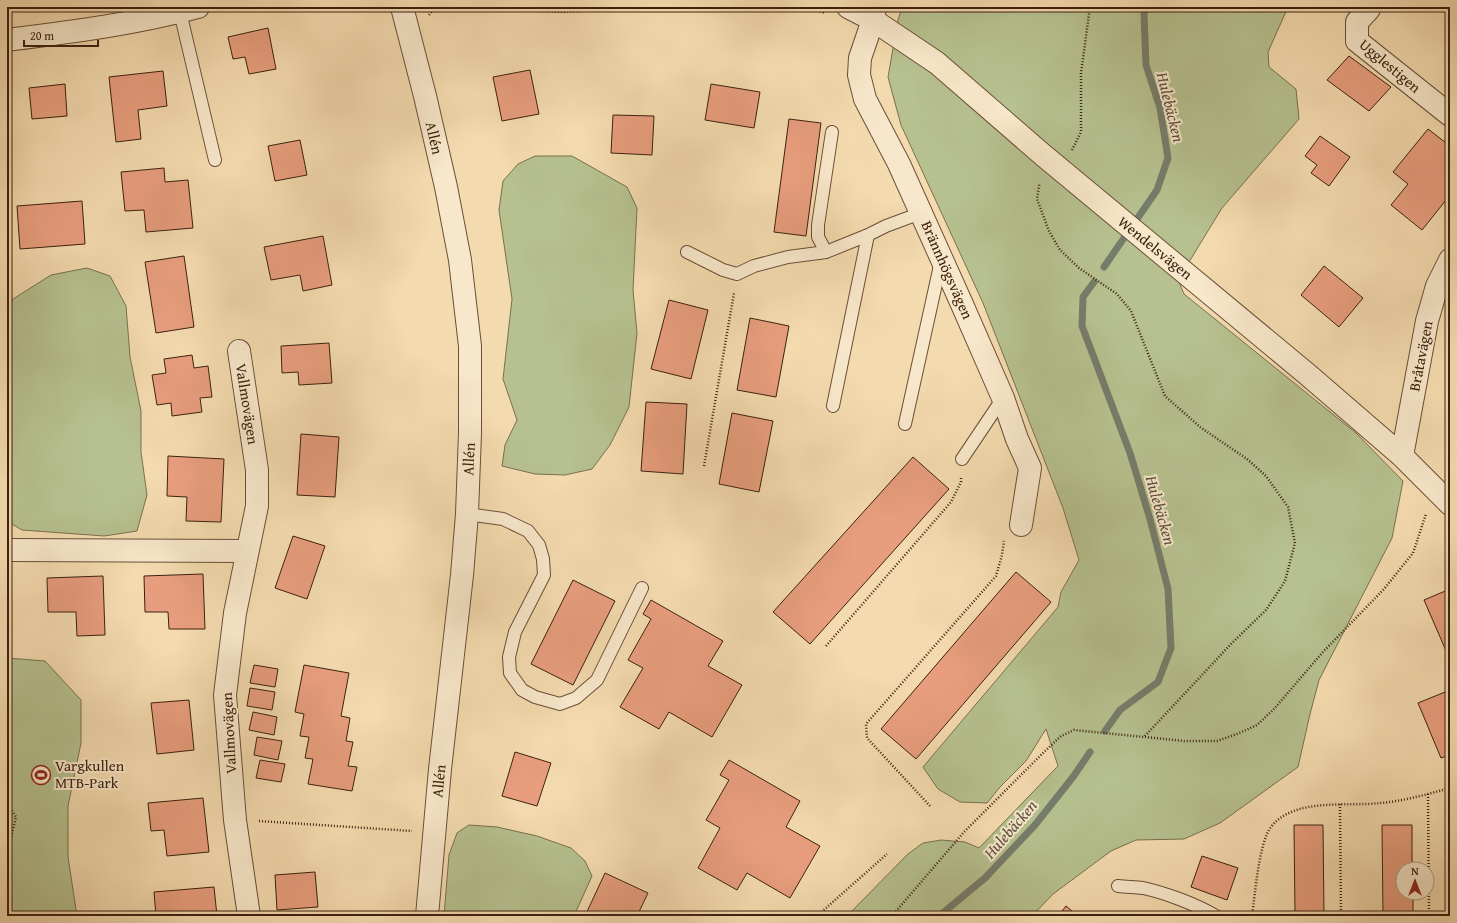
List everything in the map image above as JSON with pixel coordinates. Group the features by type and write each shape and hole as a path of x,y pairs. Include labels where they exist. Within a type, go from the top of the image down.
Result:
{"street":[{"name":"Allén","path":"402,7 447,195 460,260 470,346 470,433 462,575 440,769 427,916"},
{"name":"Wendelsvägen","path":"848,7 874,13 937,63 1043,155 1057,165 1087,192 1402,456 1445,500"},
{"name":"Ugglestigen","path":"1369,9 1357,22 1357,41 1450,115"},
{"path":"7,40 81,31 150,19 189,10"},
{"name":"Brännhögsvägen","path":"874,13 860,58 859,75 865,99 899,164 942,259 1003,398 1017,439 1030,468 1021,525"},
{"name":"Bråtavägen","path":"1402,456 1428,320 1437,286 1450,260"},
{"name":"Vallmovägen","path":"238,351 257,470 257,506 246,551 235,613 226,695 235,820 249,916"},
{"path":"7,550 246,551"}],"lane":[{"path":"189,10 215,160"},
{"path":"826,252 818,237 818,225 832,132"},
{"path":"687,252 723,270 737,274 754,266 788,257 826,252 886,226 921,213"},
{"path":"833,406 868,235"},
{"path":"905,424 942,259"},
{"path":"962,459 1003,398"},
{"path":"466,514 503,519 528,531 539,545 543,559 544,575 515,632 509,657 510,673 522,690 535,697 560,704 576,698 597,680 642,588"},
{"path":"1118,886 1142,888 1171,897 1208,911 1216,916"}],"path":[{"path":"410,37 427,33 426,23 428,16 437,8 447,7 565,12 628,7"},
{"path":"1090,7 1081,73 1081,132 1069,155 1057,165 1039,186 1037,199 1049,231 1060,250 1079,268 1117,294 1131,311 1165,396 1200,427 1247,459 1266,476 1288,507 1295,543 1285,581 1266,610 1231,644 1144,737"},
{"path":"704,466 737,274"},
{"path":"826,646 951,502 961,482 962,459"},
{"path":"892,916 964,832 1061,736 1074,730 1184,741 1217,741 1257,725 1274,709 1322,653 1384,589 1413,553 1428,507 1445,500"},
{"path":"930,806 867,738 866,724 996,576 1002,554 1005,534 1021,525"},
{"path":"1252,916 1263,842 1271,827 1283,816 1298,808 1340,804 1382,803 1450,788"},
{"path":"1428,794 1429,916"},
{"path":"7,803 16,818 10,842 7,844"},
{"path":"1340,804 1341,916"},
{"path":"235,820 415,831"},
{"path":"817,916 887,854"}],"green space":[{"path":"902,7 1288,7 1268,52 1269,67 1296,89 1299,119 1222,208 1178,280 1184,294 1356,433 1403,481 1392,538 1319,680 1298,767 1220,823 1184,839 1136,840 1111,851 1053,894 1032,916 847,916 908,854 923,843 941,840 965,842 979,848 1058,766 1046,729 1026,761 1000,787 987,803 960,802 938,789 923,767 1058,607 1061,592 1079,560 1063,508 983,303 901,125 888,77 898,20"},
{"path":"535,156 572,156 627,187 637,208 633,290 637,333 629,407 610,445 592,469 565,475 535,474 502,466 505,445 517,420 503,379 512,299 499,210 503,181 518,164"},
{"path":"87,268 110,276 126,306 130,357 141,411 141,452 147,495 137,531 104,536 22,530 7,521 7,313 13,299 51,275"},
{"name":"Vargkullen MTB-Park","path":"7,658 45,661 81,700 81,743 68,806 68,857 77,916 7,916"},
{"path":"469,825 497,827 537,836 571,848 585,861 592,876 574,916 444,916 449,855 457,833"}],"building":[{"path":"268,28 276,69 249,74 245,57 233,59 228,37"},
{"path":"1349,56 1391,87 1369,111 1327,80"},
{"path":"530,70 539,114 502,121 493,77"},
{"path":"163,71 167,106 138,110 141,139 116,142 109,77"},
{"path":"65,84 67,116 32,119 29,88"},
{"path":"711,84 760,92 754,128 705,120"},
{"path":"613,115 654,116 652,155 611,153"},
{"path":"789,119 821,123 806,236 774,232"},
{"path":"1428,129 1450,146 1450,195 1422,230 1391,205 1408,184 1393,172"},
{"path":"1320,136 1350,157 1329,186 1311,173 1317,165 1305,156"},
{"path":"300,140 307,175 275,181 268,146"},
{"path":"164,168 165,182 188,180 193,228 146,232 144,210 125,211 121,172"},
{"path":"82,201 85,244 20,249 17,206"},
{"path":"323,236 332,285 303,291 300,275 271,280 264,247"},
{"path":"184,256 194,327 156,333 145,262"},
{"path":"1324,266 1363,298 1339,327 1301,295"},
{"path":"669,300 708,310 691,379 651,369"},
{"path":"750,318 789,326 776,397 737,390"},
{"path":"329,343 332,383 299,385 298,372 282,373 281,346"},
{"path":"192,355 194,368 208,366 212,397 200,398 202,412 172,416 171,403 157,405 152,375 166,373 164,359"},
{"path":"646,402 687,404 683,474 641,471"},
{"path":"732,413 773,421 759,492 719,484"},
{"path":"301,434 339,437 335,497 297,495"},
{"path":"168,456 224,459 221,522 186,521 187,497 167,496"},
{"path":"913,457 949,489 810,644 773,612"},
{"path":"293,536 325,546 307,599 275,588"},
{"path":"1016,572 1051,602 916,759 881,729"},
{"path":"203,574 205,629 169,629 168,612 145,612 144,576"},
{"path":"103,576 105,635 77,636 76,612 48,612 47,578"},
{"path":"7,578 9,634 7,634"},
{"path":"573,580 615,601 573,685 531,664"},
{"path":"1450,589 1450,660 1424,600"},
{"path":"651,600 723,641 708,666 742,685 712,737 669,712 659,729 620,707 643,668 628,660 651,619 643,614"},
{"path":"254,665 278,669 275,687 250,683"},
{"path":"304,665 349,673 341,716 350,718 346,741 353,742 348,766 357,767 352,791 308,784 313,759 305,758 309,737 300,736 304,714 295,712"},
{"path":"250,688 275,692 272,710 247,706"},
{"path":"1450,690 1450,755 1441,758 1418,703"},
{"path":"189,700 194,750 157,754 151,703"},
{"path":"253,712 277,717 274,735 249,730"},
{"path":"257,737 282,741 278,760 254,755"},
{"path":"515,752 551,763 537,806 502,796"},
{"path":"260,760 285,764 281,782 256,778"},
{"path":"729,760 800,801 786,827 820,846 790,898 747,873 737,890 698,868 720,828 706,820 729,780 720,775"},
{"path":"203,798 209,852 167,856 164,830 151,831 148,803"},
{"path":"1294,825 1323,825 1324,916 1295,916"},
{"path":"1382,825 1412,825 1412,861 1395,861 1395,901 1413,901 1413,916 1383,916"},
{"path":"1202,856 1238,868 1227,900 1191,887"},
{"path":"315,872 318,907 277,910 275,875"},
{"path":"605,873 648,893 637,916 585,916"},
{"path":"214,887 217,916 156,916 154,892"},
{"path":"1066,906 1078,916 1058,916"}],"waterway":[{"name":"Hulebäcken","path":"1104,267 1157,190 1168,158 1160,108 1146,65 1144,14 1146,7"},
{"name":"Hulebäcken","path":"1094,282 1083,297 1082,326 1130,453 1150,519 1168,589 1171,648 1158,682 1120,710 1105,731"},
{"name":"Hulebäcken","path":"940,916 985,878 1035,825 1073,777 1090,752"}],"place":[{"name":"Vargkullen MTB-Park","path":"41,775"}]}
